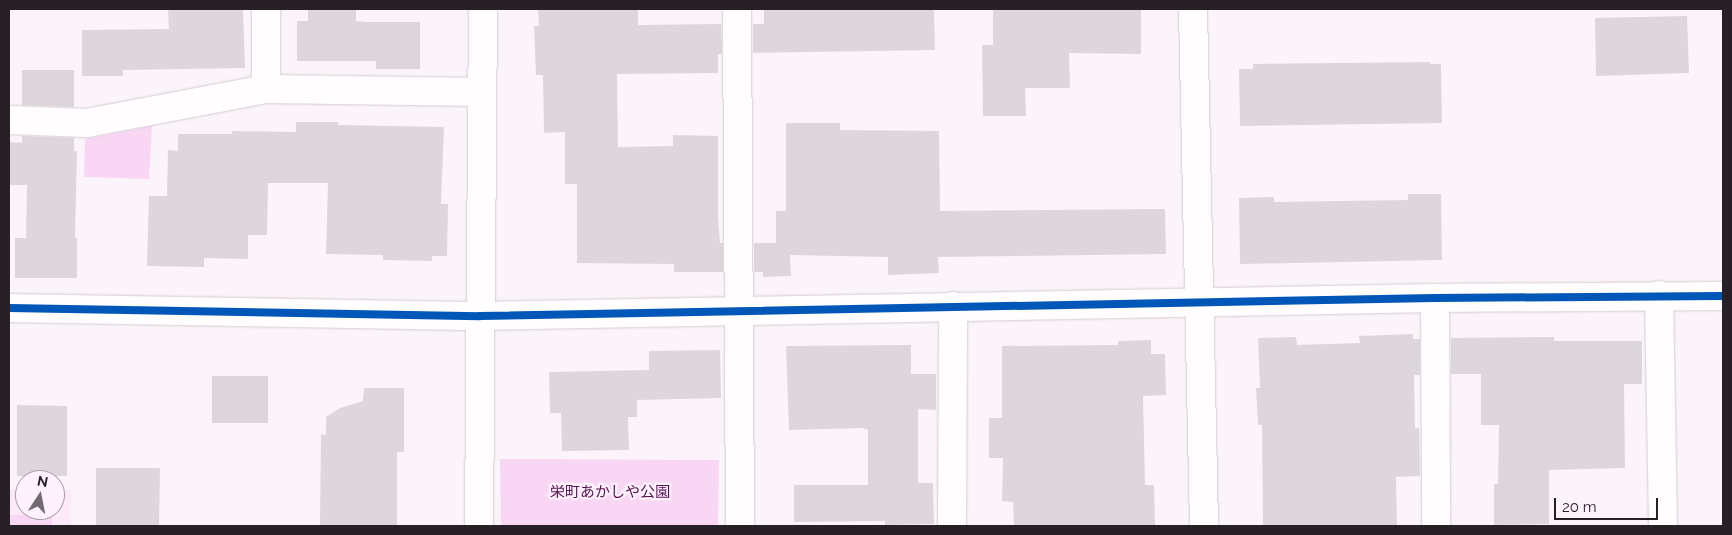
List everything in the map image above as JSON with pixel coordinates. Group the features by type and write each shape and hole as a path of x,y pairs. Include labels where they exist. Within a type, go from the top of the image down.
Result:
{"street":[{"path":"266,9 266,89"},
{"path":"479,526 483,9"},
{"path":"737,9 740,526"},
{"path":"1193,9 1204,526"},
{"path":"9,120 87,123 266,89 482,92"},
{"path":"1659,295 1663,526"},
{"path":"9,308 480,316 953,306 1198,304 1434,298 1723,296"},
{"path":"1434,298 1436,526"},
{"path":"952,526 953,306"}],"shaded area":[{"path":"9,489 15,489 15,520 65,520 65,490 71,490 71,526 9,526"}],"green space":[{"path":"152,126 149,179 84,177 85,139"},
{"name":"栄町あかしや公園","path":"500,459 719,460 718,526 501,526"},
{"path":"9,515 15,515 15,520 52,520 52,526 9,526"}],"building":[{"path":"168,9 243,9 245,68 123,70 123,76 82,76 82,30 169,29"},
{"path":"308,9 356,9 356,21 420,22 420,69 376,69 376,61 297,61 297,21 308,21"},
{"path":"538,9 638,9 638,25 721,24 722,54 718,54 718,73 617,74 618,147 673,146 673,135 718,136 718,218 720,243 723,243 723,272 674,272 674,264 577,263 577,184 565,184 565,132 544,133 543,75 536,75 534,26 539,26"},
{"path":"764,9 934,9 935,50 753,53 753,24 764,24"},
{"path":"993,9 1141,9 1141,54 1069,53 1070,88 1025,88 1026,116 983,116 982,45 993,45"},
{"path":"1687,16 1689,73 1596,76 1595,18"},
{"path":"1430,62 1430,64 1441,64 1442,123 1240,126 1239,69 1253,69 1253,64"},
{"path":"22,70 74,70 74,107 22,105"},
{"path":"296,122 338,122 338,125 444,127 441,204 448,204 447,256 432,256 432,261 383,260 383,255 326,254 328,183 268,183 267,235 248,235 248,259 204,258 204,267 147,266 149,196 167,196 168,150 178,151 178,134 232,134 232,131 296,132"},
{"path":"786,123 840,123 840,130 939,131 940,211 1165,209 1166,254 938,257 939,273 888,275 888,257 790,255 791,276 763,277 763,272 754,272 754,243 776,243 776,211 786,211"},
{"path":"22,136 74,138 74,151 77,151 75,238 77,238 77,278 15,278 15,238 26,238 27,185 9,185 9,142 22,143"},
{"path":"1408,194 1441,194 1442,260 1240,264 1239,198 1274,197 1274,202 1408,200"},
{"path":"1413,334 1413,339 1420,339 1420,375 1414,375 1415,428 1419,428 1420,476 1396,477 1397,526 1263,526 1262,425 1258,425 1256,388 1260,388 1258,338 1296,337 1297,345 1360,343 1359,336"},
{"path":"1554,337 1554,341 1642,341 1642,384 1624,384 1625,468 1549,470 1549,524 1494,525 1494,484 1498,484 1499,425 1481,425 1481,374 1451,374 1451,338"},
{"path":"1151,340 1151,354 1165,354 1166,395 1143,396 1145,485 1154,485 1155,526 1014,526 1013,502 1002,501 1003,458 989,458 989,418 1002,418 1002,346 1118,345 1118,341"},
{"path":"911,345 911,374 936,374 936,410 918,409 918,483 933,483 934,524 885,525 885,521 794,522 794,485 868,485 868,430 863,428 789,430 786,346"},
{"path":"720,350 721,398 637,400 637,417 628,417 629,450 562,451 561,413 550,413 549,372 649,370 649,351"},
{"path":"212,376 268,376 268,423 212,423"},
{"path":"364,388 404,388 404,452 397,452 397,526 320,526 321,434 326,435 326,417 340,408 363,401"},
{"path":"17,405 67,406 67,476 65,476 65,470 17,470"},
{"path":"96,468 160,468 159,526 96,526"}],"cycle path":[{"path":"9,308 480,316 1435,298 1723,296"}]}
